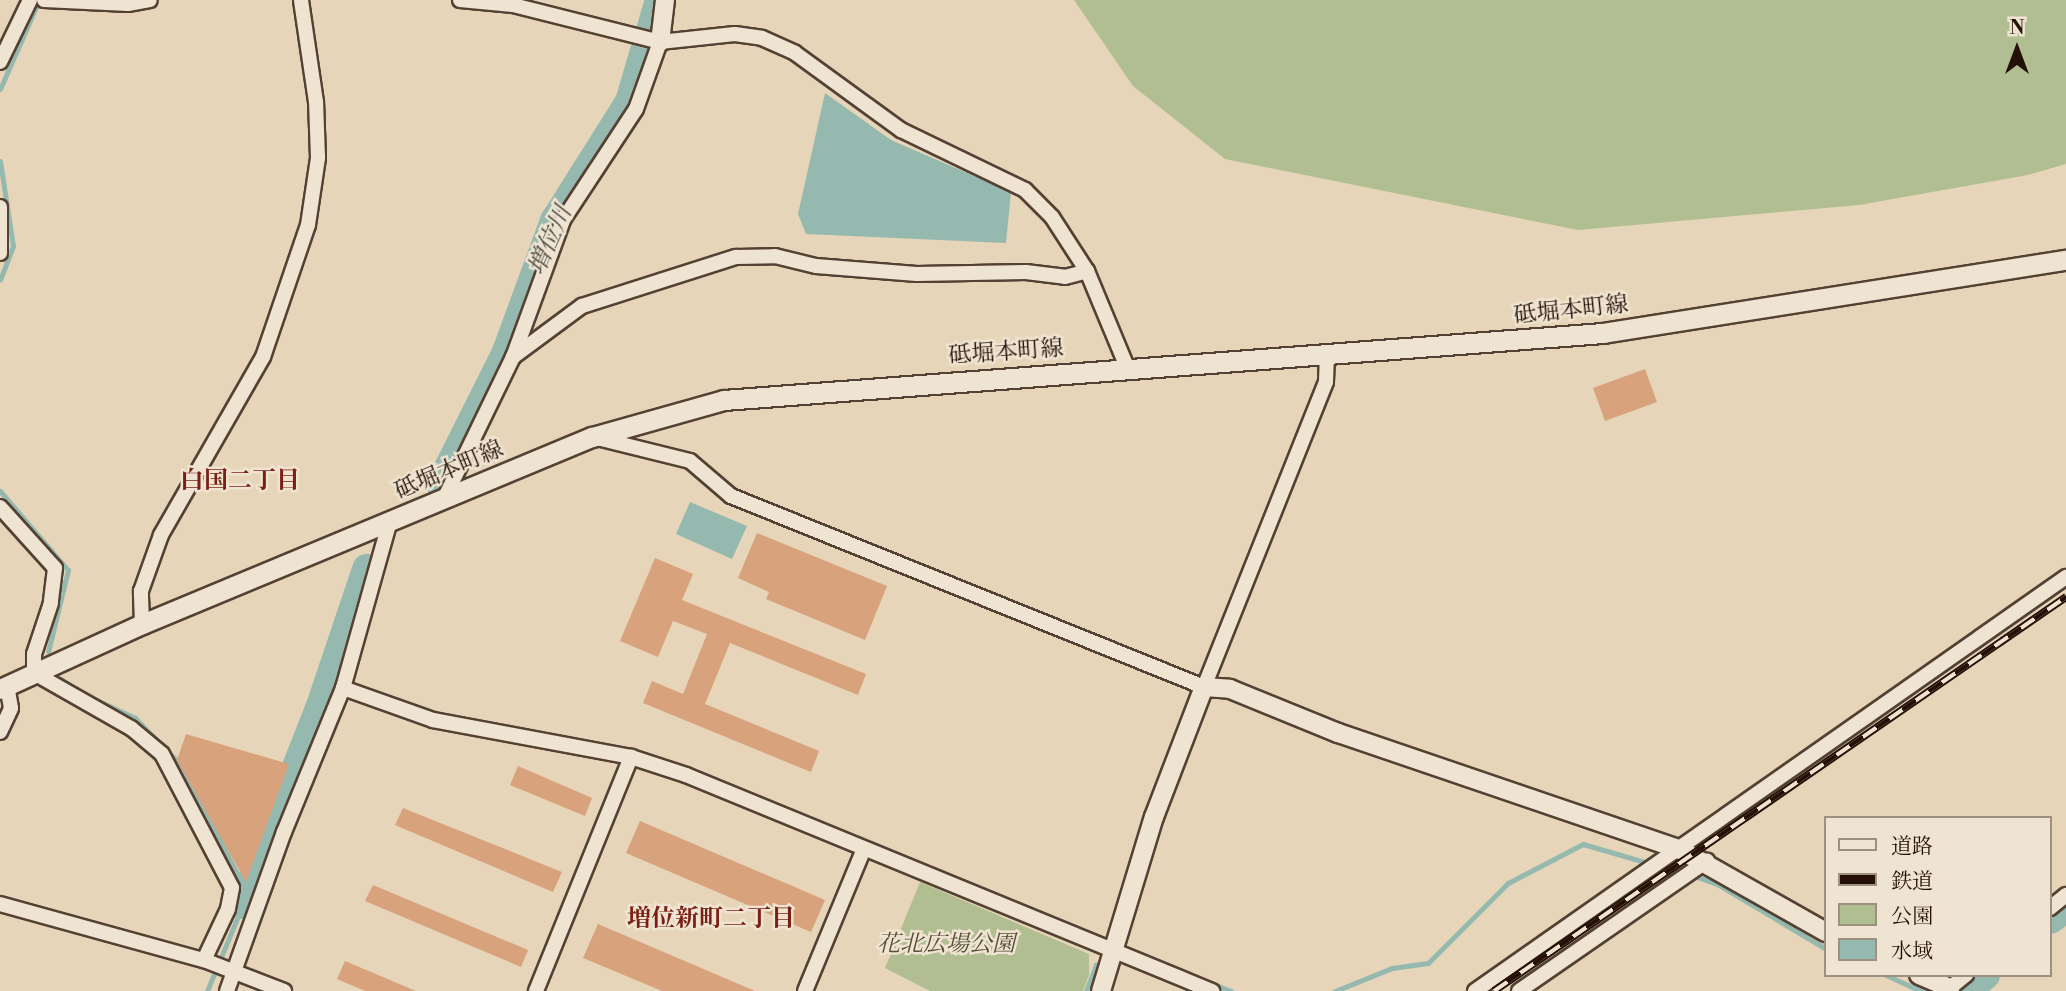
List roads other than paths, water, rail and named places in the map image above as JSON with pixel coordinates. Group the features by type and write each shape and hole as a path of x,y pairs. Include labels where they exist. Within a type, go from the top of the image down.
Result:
{"main road":[{"name":"砥堀本町線","path":"4,687 142,624 445,497 592,437 684,409 734,399 1127,367 1604,333 2066,260"}],"street":[{"path":"0,62 30,0"},
{"path":"46,1 150,0"},
{"path":"142,624 141,591 161,535 263,357 308,225 318,158 317,124 301,0"},
{"path":"460,0 513,5 660,42 735,34 762,38 795,53 901,130 1025,190 1052,217 1087,271 1127,367"},
{"path":"445,497 513,357 563,220 636,109 660,42 665,0"},
{"path":"0,207 0,253"},
{"path":"513,357 582,306 736,257 775,256 816,267 917,274 1026,272 1065,277 1087,271"},
{"path":"1101,991 1154,817 1326,382 1327,354"},
{"path":"592,437 690,461 731,496 1205,687 1230,689 1338,733 1679,849 1707,861 1825,931"},
{"path":"0,507 55,568 51,603 34,654 34,673 131,728 162,754 232,888 228,909 204,960"},
{"path":"227,991 284,832 343,688 380,566 390,521"},
{"path":"1475,991 2066,577"},
{"path":"0,732 10,708 4,687"},
{"path":"343,688 433,720 631,757 686,775 863,851 1212,991"},
{"path":"536,991 631,757"},
{"path":"805,991 863,851"},
{"path":"1519,991 1707,861"},
{"path":"2052,906 2066,895"},
{"path":"0,904 204,960 284,991"},
{"path":"1923,977 1951,990 1964,977"}],"water":[{"path":"825,93 891,140 1011,192 1006,243 806,234 798,214"},
{"path":"690,502 747,526 732,559 676,534"}],"waterway":[{"path":"0,89 39,0"},
{"name":"増位川","path":"441,484 507,352 555,221 630,102 660,0"},
{"path":"0,161 13,246 0,280"},
{"path":"0,491 68,570 48,652"},
{"path":"243,904 320,709 367,569"},
{"path":"61,679 75,689"},
{"path":"90,697 135,718 181,765 242,883 243,904 207,991"},
{"path":"1335,991 1392,968 1428,963 1508,883 1583,844 1682,873"},
{"path":"1692,875 1719,885 1825,948"},
{"path":"2052,918 2066,907"},
{"path":"1086,991 1096,965 1106,963"},
{"path":"1890,977 1914,988 1933,988"},
{"path":"1975,983 1982,977"},
{"path":"1211,983 1231,991"},
{"path":"1960,986 1975,983"}],"railway":[{"path":"1494,991 2066,597"}],"district":[{"name":"白国二丁目","path":"240,482"},
{"name":"増位新町二丁目","path":"711,920"}],"park label":[{"name":"花北広場公園","path":"946,944"}]}
